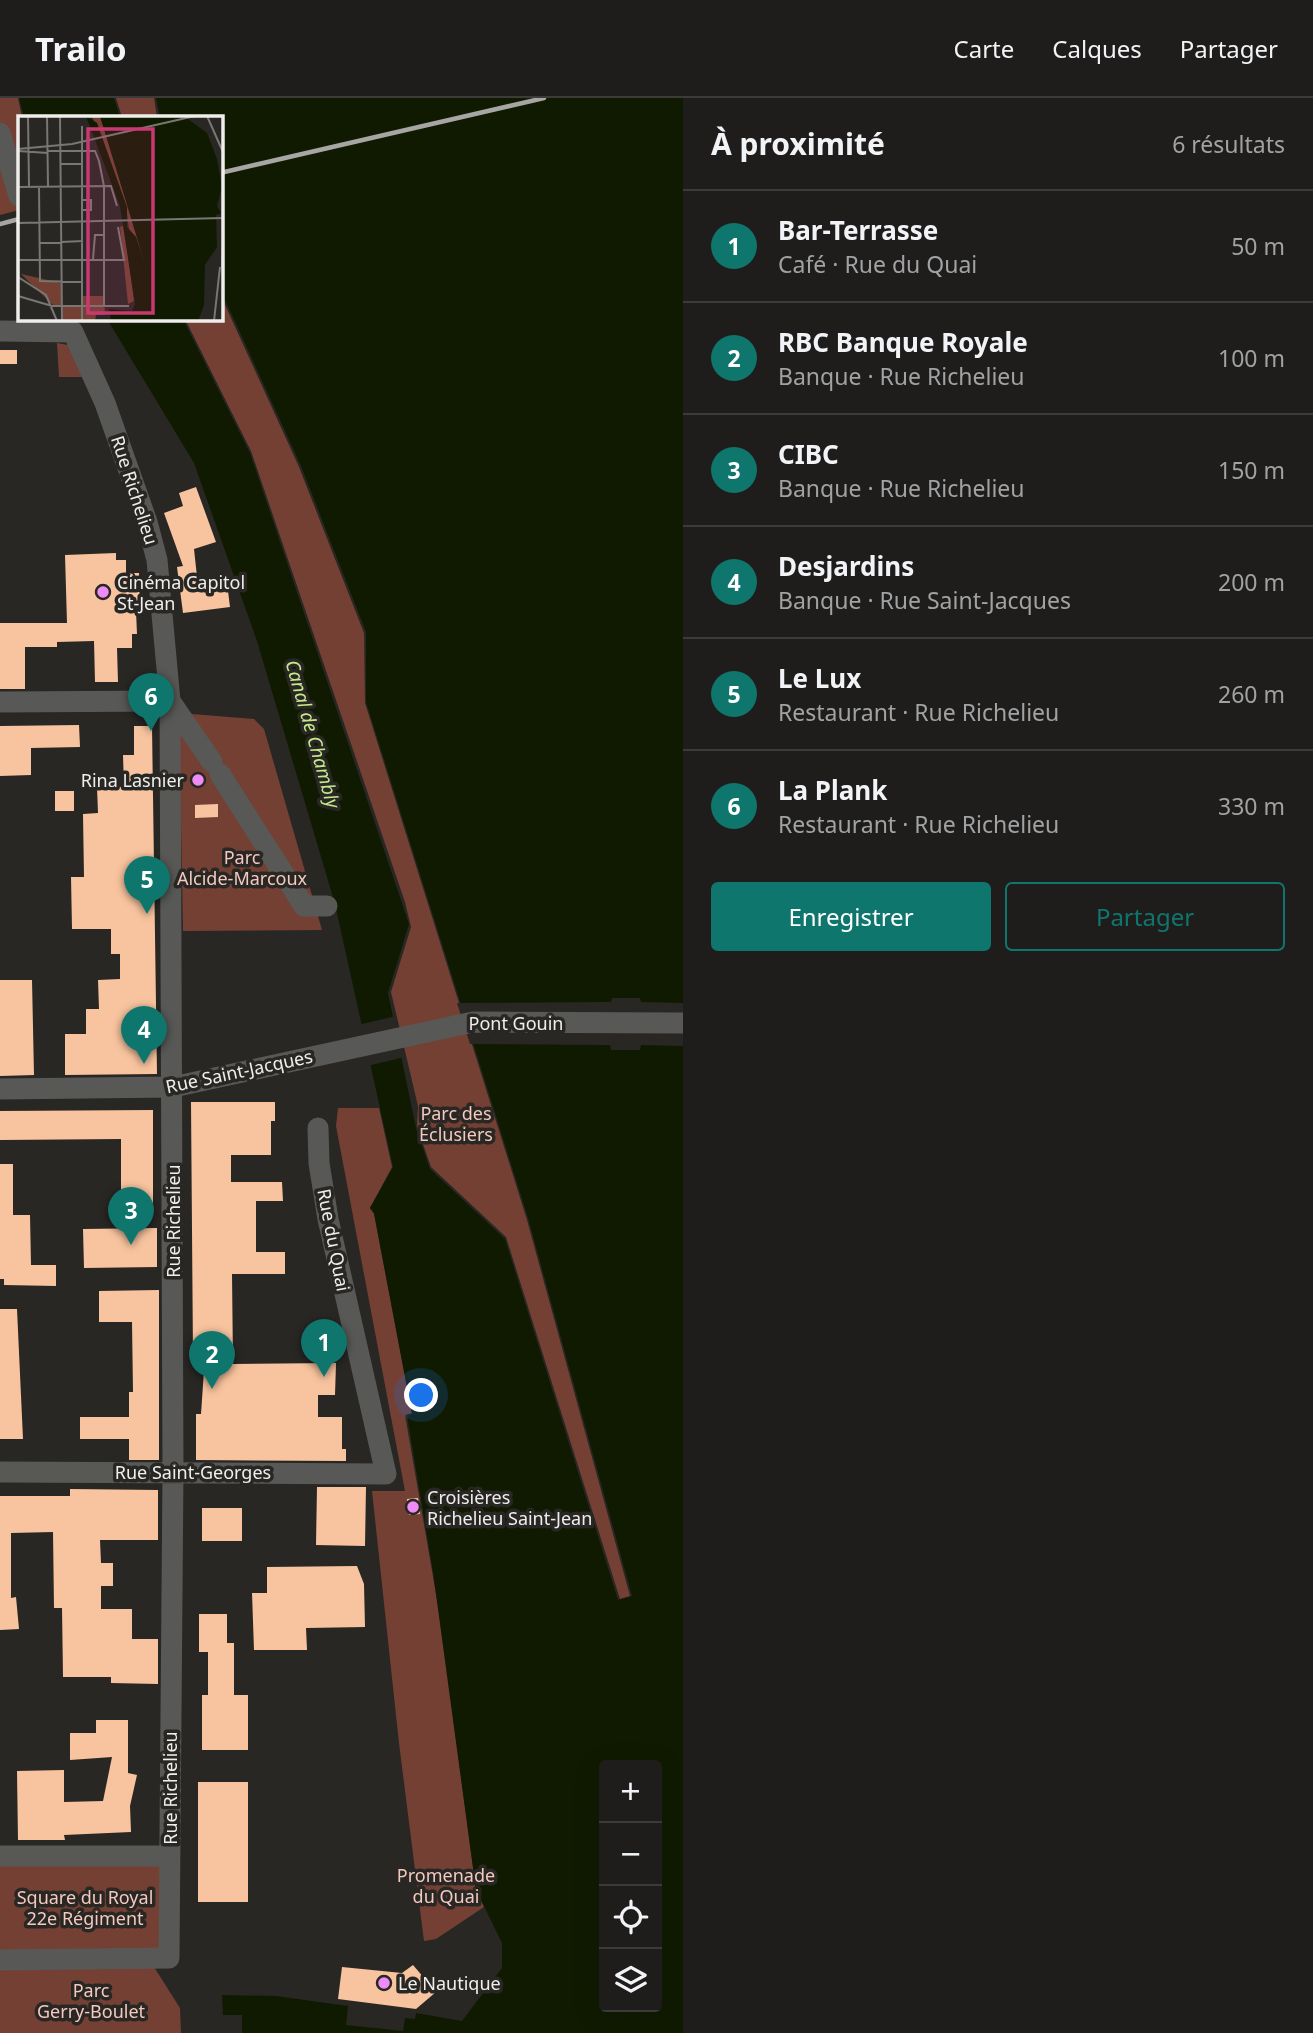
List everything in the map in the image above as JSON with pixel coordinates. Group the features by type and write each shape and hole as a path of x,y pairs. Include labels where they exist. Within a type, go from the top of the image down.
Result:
{"street":[{"path":"0,133 18,191"},
{"path":"0,331 76,325"},
{"name":"Rue Richelieu","path":"0,1960 169,1958 173,1471 170,701 157,560 148,522 76,325"},
{"path":"0,702 170,701 304,906 327,905"},
{"name":"Pont Gouin","path":"352,1047 473,1022 683,1023"},
{"name":"Rue Saint-Jacques","path":"0,1089 173,1087 352,1047"},
{"name":"Rue du Quai","path":"318,1128 319,1163 328,1219 386,1474"},
{"name":"Rue Saint-Georges","path":"0,1472 386,1474"},
{"path":"0,1856 170,1856"}],"green space":[{"path":"0,98 18,98 22,116 18,116 18,210 0,215"},
{"path":"116,98 154,98 157,116 122,116"},
{"name":"Parc des Éclusiers","path":"222,298 299,467 364,633 365,703 527,1220 630,1596 620,1599 506,1237 431,1167 417,1127 418,1106 391,992 411,927 405,902 251,451 186,320 222,320"},
{"path":"57,343 68,345 85,377 59,377"},
{"name":"Parc Alcide-Marcoux","path":"179,713 254,719 264,729 322,930 183,931"},
{"name":"Promenade du Quai","path":"338,1108 379,1108 392,1167 370,1208 374,1214 412,1413 405,1415 440,1617 476,1890 484,1907 436,1939 424,1941 399,1743 372,1491 405,1491 336,1126"},
{"name":"Square du Royal 22e Régiment","path":"0,1856 170,1856 169,1958 0,1960"},
{"name":"Parc Gerry-Boulet","path":"154,1967 180,2008 181,2033 0,2033 0,1968"}],"water":[{"path":"19,98 114,98 120,116 24,116"},
{"name":"Canal de Chambly","path":"156,98 683,98 683,2033 242,2033 242,2015 223,2015 222,1995 276,1996 348,2006 346,2025 403,2031 405,2018 415,2019 416,2013 462,2021 502,1968 502,1943 476,1890 433,1572 407,1415 412,1414 374,1213 370,1208 393,1167 335,904 257,641 194,463 108,320 184,320 250,453 409,924 388,993 416,1128 430,1169 505,1239 618,1600 632,1596 528,1218 366,702 366,632 301,466 222,293 222,116 160,116"}],"pier":[{"path":"612,998 683,1003 683,1046 641,1045 640,1050 611,1050 610,1045 470,1044 457,1003 611,1002"},
{"path":"396,1016 405,1057 367,1066 358,1025"}],"building":[{"path":"0,350 17,350 17,364 0,364"},
{"path":"196,487 216,542 194,549 198,586 227,583 230,607 183,613 177,567 183,566 164,513 183,506 179,493"},
{"name":"Cinéma Capitol St-Jean","path":"116,553 116,560 126,560 126,573 139,573 140,611 136,611 137,634 132,634 132,648 117,648 118,682 95,682 94,641 57,642 57,647 25,647 25,689 0,689 0,623 67,623 65,555"},
{"path":"79,725 80,747 31,748 31,775 0,776 0,726"},
{"path":"134,726 152,726 157,1074 65,1075 65,1034 86,1034 86,1009 99,1009 98,980 120,979 120,954 111,954 111,929 72,929 71,877 84,877 83,814 98,813 97,787 124,787 123,755 134,755"},
{"path":"55,791 74,791 74,811 55,811"},
{"path":"218,804 218,817 195,818 195,805"},
{"path":"0,980 32,980 34,1075 0,1076"},
{"path":"191,1102 275,1102 275,1121 271,1121 271,1155 231,1155 231,1182 282,1182 283,1201 256,1201 256,1252 285,1252 285,1274 232,1274 233,1364 336,1363 335,1395 318,1395 318,1417 342,1417 342,1449 346,1449 346,1461 196,1460 196,1414 201,1414 205,1356 193,1356"},
{"path":"153,1110 153,1203 121,1203 121,1139 0,1140 0,1111"},
{"path":"0,1164 13,1164 13,1215 30,1215 31,1265 56,1265 56,1286 4,1285 4,1279 0,1279"},
{"path":"157,1228 157,1267 84,1268 83,1229"},
{"path":"159,1290 159,1460 129,1460 129,1439 80,1439 80,1417 129,1417 129,1392 133,1392 132,1322 99,1322 99,1291"},
{"path":"0,1309 17,1309 23,1439 0,1439"},
{"path":"317,1487 366,1487 365,1546 316,1545"},
{"path":"70,1489 158,1490 158,1540 100,1540 101,1563 113,1563 113,1586 101,1586 101,1609 132,1609 132,1639 158,1639 158,1684 111,1683 111,1677 63,1677 62,1608 54,1608 53,1532 11,1533 11,1598 16,1597 19,1629 0,1630 0,1496 70,1496"},
{"name":"Croisières Richelieu Saint-Jean","path":"418,1498 420,1514 409,1515 407,1499"},
{"path":"202,1508 242,1508 242,1541 202,1541"},
{"path":"357,1566 364,1584 365,1627 306,1628 307,1650 254,1650 252,1593 267,1593 267,1567"},
{"path":"199,1614 227,1614 227,1643 234,1643 234,1695 248,1695 248,1750 202,1750 202,1695 208,1695 208,1652 199,1652"},
{"path":"96,1720 128,1720 128,1773 137,1775 130,1806 131,1832 64,1835 65,1840 18,1840 17,1771 64,1770 64,1802 103,1801 112,1757 70,1760 70,1733 96,1733"},
{"path":"198,1782 248,1782 248,1902 198,1902"},
{"name":"Le Nautique","path":"413,1965 436,1992 416,2009 338,1999 342,1967 402,1973"}],"railway":[{"path":"222,173 544,98"},
{"path":"0,224 18,219"}],"place":[{"name":"Cinéma Capitol St-Jean","path":"103,592"},
{"name":"La Plank","path":"151,731"},
{"name":"Rina Lasnier","path":"198,780"},
{"name":"Le Lux","path":"147,914"},
{"name":"Desjardins","path":"144,1064"},
{"name":"CIBC","path":"131,1245"},
{"name":"Bar-Terrasse","path":"324,1377"},
{"name":"RBC Banque Royale","path":"212,1389"},
{"name":"Croisières Richelieu Saint-Jean","path":"413,1507"},
{"name":"Le Nautique","path":"384,1983"}]}
